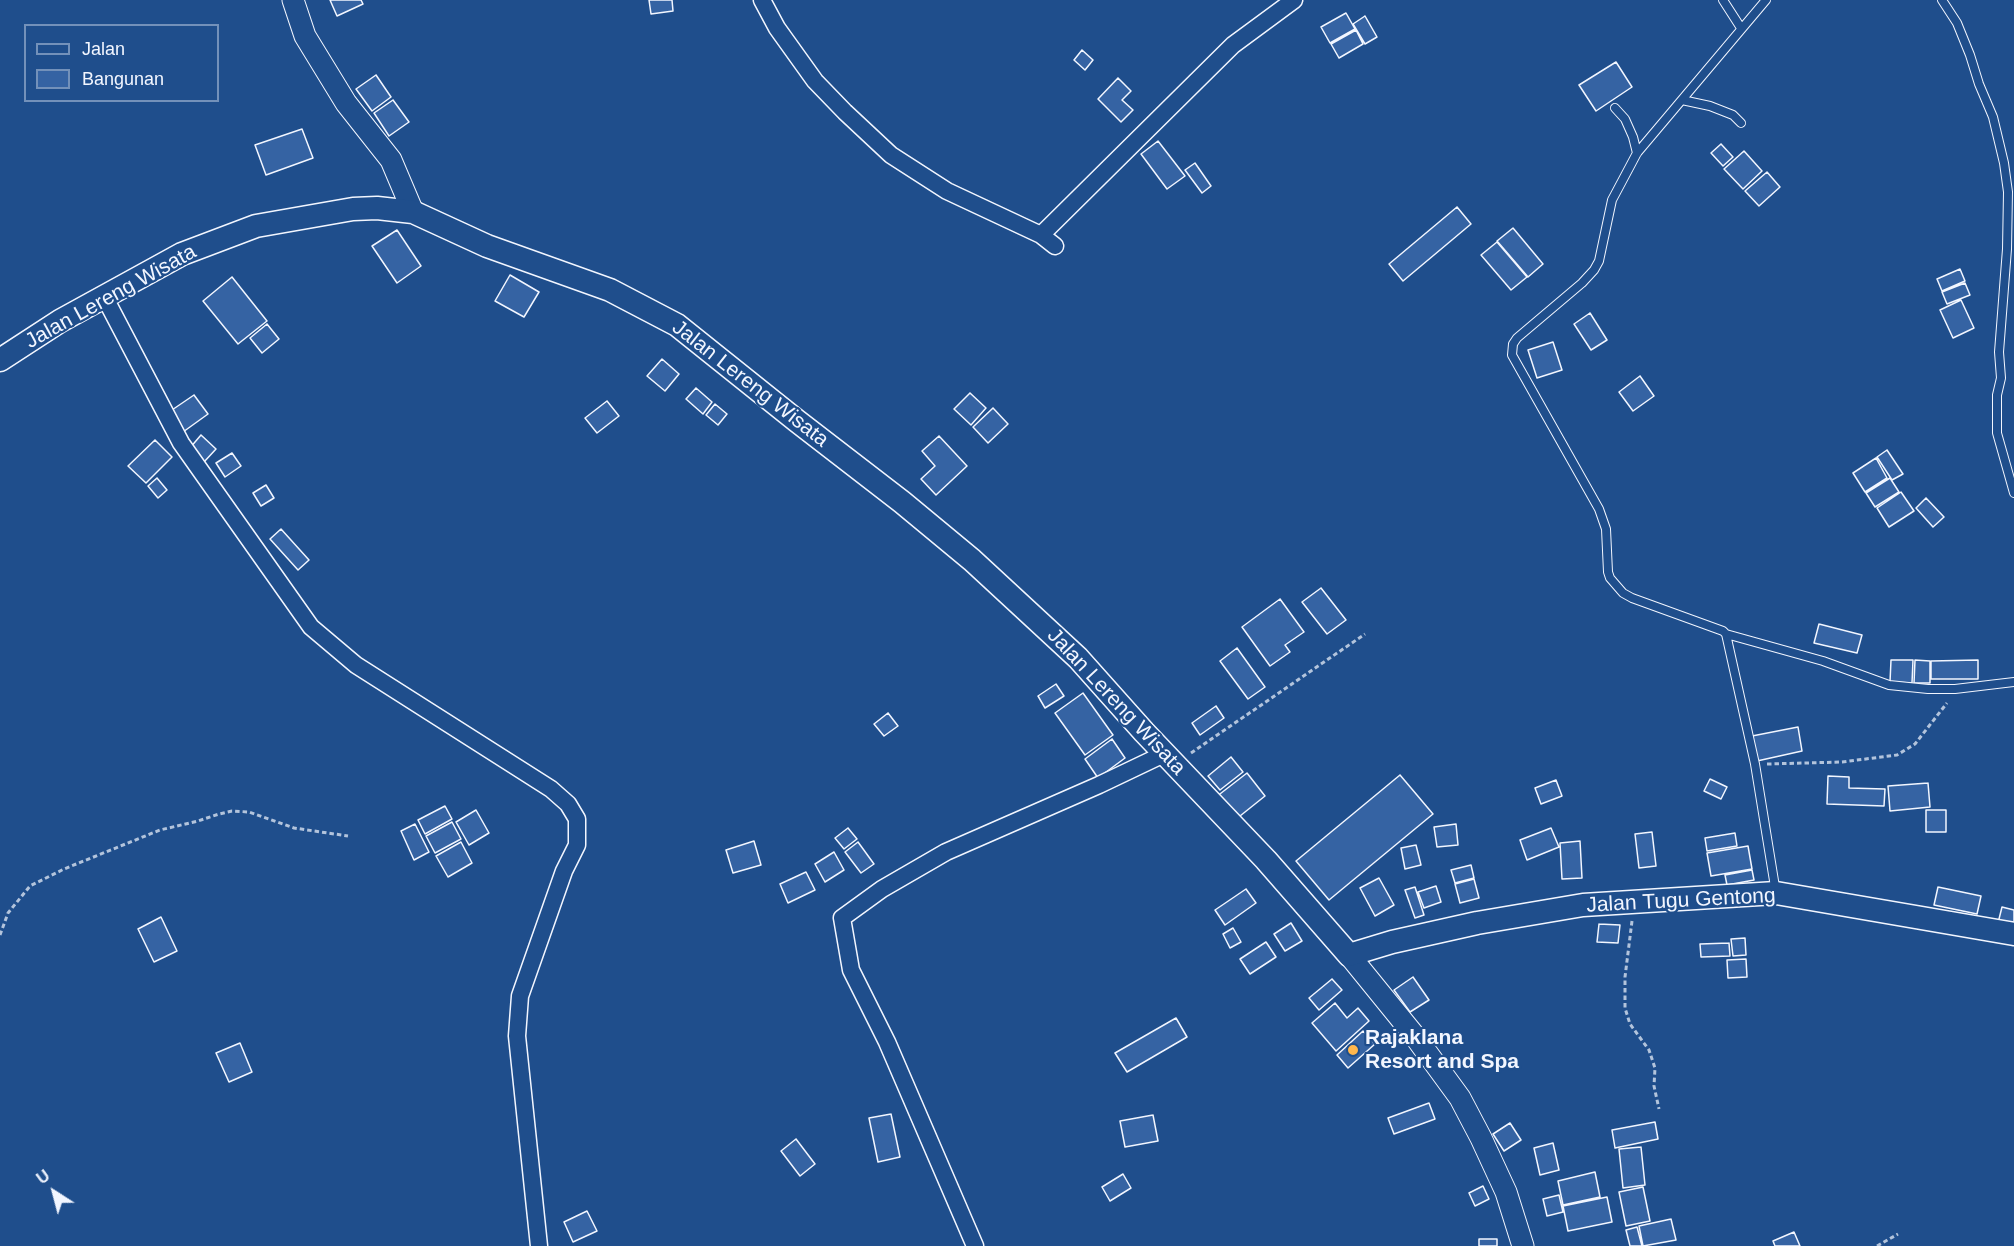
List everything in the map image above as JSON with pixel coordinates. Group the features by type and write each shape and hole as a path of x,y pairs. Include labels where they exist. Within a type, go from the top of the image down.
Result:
{"main road":[{"name":"Jalan Lereng Wisata","path":"0,360 60,321 182,254 256,226 314,214 353,209 378,208 413,212 487,246 610,290 677,325 704,345 972,560 1078,658 1169,759 1266,860 1349,955"},
{"name":"Jalan Tugu Gentong","path":"1349,955 1392,942 1477,923 1582,905 1776,893 2014,934"}],"street":[{"path":"293,0 305,36 346,103 391,160 413,212"},
{"path":"762,0 777,28 815,81 891,154 947,191 1041,235 1055,246"},
{"path":"1041,235 1225,53 1293,0"},
{"path":"105,298 181,443 311,627 356,665 551,789 568,804 577,819 577,845 564,871 520,996 519,1006 517,1036 539,1246"},
{"path":"975,1246 887,1042 851,970 842,918 882,889 946,852 1099,785 1169,759"},
{"path":"1349,955 1414,1035 1460,1098 1482,1138 1506,1192 1523,1246"}],"lane":[{"path":"1723,0 1741,28"},
{"path":"1766,0 1636,153 1612,200 1599,261 1594,270 1582,283 1516,338 1512,355 1599,509 1606,530 1608,572 1615,585 1632,598 1726,634 1823,661 1889,685 1955,689 2014,682"},
{"path":"1942,0 1957,23 1993,117 2007,182 2007,249 1999,352 2001,378 1996,395 1997,433 2014,493"},
{"path":"1682,100 1710,106 1733,116 1741,123"},
{"path":"1615,108 1625,119 1634,137 1636,153"},
{"path":"1726,634 1755,764 1776,893"}],"path":[{"path":"1169,759 1365,634"},
{"path":"1755,764 1842,762 1896,755 1915,744 1934,721 1955,689"},
{"path":"0,935 8,913 30,886 64,869 160,830 232,811 249,812 294,828 348,836"},
{"path":"1634,901 1625,1008 1630,1024 1649,1050 1655,1068 1654,1086 1659,1109"},
{"path":"1877,1246 1898,1234"}],"building":[{"path":"330,0 361,0 363,4 337,16"},
{"path":"649,0 672,0 673,11 651,14"},
{"path":"1346,13 1355,29 1330,43 1321,27"},
{"path":"1365,16 1377,37 1365,44 1353,24"},
{"path":"1356,30 1363,44 1339,58 1331,44"},
{"path":"1082,50 1093,60 1085,70 1074,60"},
{"path":"1616,62 1632,87 1596,111 1579,85"},
{"path":"376,75 391,97 372,111 356,89"},
{"path":"1118,78 1131,91 1122,100 1133,110 1121,122 1098,99"},
{"path":"393,100 409,122 389,136 374,113"},
{"path":"302,129 313,158 266,175 255,145"},
{"path":"1158,141 1185,176 1167,189 1141,154"},
{"path":"1721,144 1733,157 1723,166 1711,153"},
{"path":"1744,151 1762,171 1743,189 1724,169"},
{"path":"1195,163 1211,186 1202,193 1185,170"},
{"path":"1767,172 1780,187 1759,206 1745,191"},
{"path":"1457,207 1471,224 1403,281 1389,264"},
{"path":"1513,228 1543,264 1528,277 1497,241"},
{"path":"397,230 421,266 397,283 372,246"},
{"path":"1497,242 1527,277 1511,290 1481,255"},
{"path":"1960,269 1965,281 1942,291 1937,279"},
{"path":"510,275 539,292 524,317 495,301"},
{"path":"232,277 267,321 238,344 203,301"},
{"path":"1965,283 1970,295 1947,304 1942,292"},
{"path":"1961,300 1974,328 1953,338 1940,310"},
{"path":"1590,313 1607,340 1591,350 1574,324"},
{"path":"267,324 279,339 262,353 250,338"},
{"path":"1553,342 1562,370 1537,378 1528,350"},
{"path":"662,359 679,374 665,391 647,376"},
{"path":"1640,376 1654,396 1633,411 1619,392"},
{"path":"696,388 712,402 703,414 686,399"},
{"path":"970,393 986,408 971,425 954,409"},
{"path":"194,395 208,414 183,432 169,412"},
{"path":"607,401 619,416 597,433 585,418"},
{"path":"715,404 727,414 718,425 706,415"},
{"path":"993,408 1008,424 988,443 973,427"},
{"path":"201,435 216,449 204,462 189,449"},
{"path":"939,436 967,466 936,495 921,479 935,466 922,451"},
{"path":"155,440 172,457 146,483 128,466"},
{"path":"1887,450 1903,474 1892,480 1877,457"},
{"path":"232,453 241,466 225,477 216,463"},
{"path":"1876,458 1887,478 1865,492 1853,473"},
{"path":"157,478 167,490 158,498 148,486"},
{"path":"1890,478 1899,492 1875,507 1866,493"},
{"path":"266,485 274,498 261,506 253,493"},
{"path":"1901,492 1914,511 1889,527 1877,508"},
{"path":"1926,498 1944,517 1933,527 1916,508"},
{"path":"281,529 309,560 298,570 270,539"},
{"path":"1321,588 1346,620 1327,634 1302,602"},
{"path":"1280,599 1304,632 1285,645 1290,652 1270,666 1242,627"},
{"path":"1819,624 1862,635 1857,653 1814,643"},
{"path":"1237,648 1265,687 1248,699 1220,661"},
{"path":"1891,660 1913,660 1912,683 1890,682"},
{"path":"1915,660 1930,661 1930,683 1914,683"},
{"path":"1978,660 1978,679 1931,679 1931,661"},
{"path":"1056,684 1064,696 1045,708 1038,696"},
{"path":"1083,693 1113,735 1085,755 1055,713"},
{"path":"1216,706 1224,718 1200,735 1192,723"},
{"path":"888,713 898,726 884,736 874,724"},
{"path":"1798,727 1802,751 1757,761 1752,736"},
{"path":"1112,739 1125,758 1098,778 1085,759"},
{"path":"1231,757 1243,772 1220,790 1208,776"},
{"path":"1247,773 1265,796 1235,820 1216,797"},
{"path":"1400,775 1433,814 1329,900 1296,861"},
{"path":"1828,776 1849,777 1849,788 1885,789 1884,806 1827,804"},
{"path":"1710,779 1727,787 1721,799 1704,791"},
{"path":"1556,780 1562,796 1541,804 1535,788"},
{"path":"1928,783 1930,807 1890,811 1888,786"},
{"path":"445,806 452,819 425,834 418,820"},
{"path":"476,810 489,833 469,845 456,822"},
{"path":"1926,810 1946,810 1946,832 1926,832"},
{"path":"452,822 461,839 435,853 426,836"},
{"path":"415,824 429,852 414,860 401,831"},
{"path":"1456,824 1458,845 1437,847 1434,827"},
{"path":"848,828 857,839 844,849 835,838"},
{"path":"1551,828 1559,847 1527,860 1520,840"},
{"path":"1652,832 1656,866 1639,868 1635,834"},
{"path":"1735,833 1737,846 1707,851 1705,838"},
{"path":"754,841 761,865 733,873 726,850"},
{"path":"1580,841 1582,878 1562,879 1560,843"},
{"path":"461,842 472,863 448,877 436,856"},
{"path":"858,842 874,864 861,873 845,852"},
{"path":"1416,845 1421,865 1405,869 1401,848"},
{"path":"1748,846 1752,869 1711,876 1707,853"},
{"path":"834,852 844,870 825,882 815,864"},
{"path":"1471,865 1474,878 1455,883 1451,870"},
{"path":"1752,870 1754,880 1727,885 1725,875"},
{"path":"806,872 815,890 788,903 780,884"},
{"path":"1379,878 1394,905 1375,916 1360,888"},
{"path":"1474,879 1479,898 1460,903 1455,884"},
{"path":"1436,886 1441,902 1424,908 1418,892"},
{"path":"1415,887 1424,915 1415,918 1405,890"},
{"path":"1938,887 1981,896 1977,914 1934,905"},
{"path":"1246,889 1256,903 1225,925 1215,910"},
{"path":"2002,907 2014,910 2014,926 1998,923"},
{"path":"161,917 177,951 154,962 138,929"},
{"path":"1291,923 1302,941 1285,951 1274,934"},
{"path":"1599,924 1620,925 1618,943 1597,942"},
{"path":"1233,928 1241,942 1230,948 1223,934"},
{"path":"1745,938 1746,955 1733,956 1731,939"},
{"path":"1266,942 1276,957 1250,974 1240,959"},
{"path":"1729,943 1730,956 1701,957 1700,944"},
{"path":"1746,959 1747,977 1728,978 1727,960"},
{"path":"1413,977 1429,1000 1410,1012 1394,990"},
{"path":"1332,979 1342,990 1319,1010 1309,998"},
{"path":"1335,1003 1347,1018 1358,1008 1369,1021 1336,1051 1312,1023"},
{"path":"1176,1018 1187,1037 1127,1072 1115,1053"},
{"path":"1363,1031 1375,1044 1348,1068 1337,1055"},
{"path":"240,1043 252,1072 229,1082 216,1053"},
{"path":"1429,1103 1435,1119 1394,1134 1388,1118"},
{"path":"891,1114 900,1157 878,1162 869,1118"},
{"path":"1153,1115 1158,1141 1125,1147 1120,1121"},
{"path":"1655,1122 1658,1139 1615,1148 1612,1130"},
{"path":"1510,1123 1521,1140 1504,1151 1493,1134"},
{"path":"796,1139 815,1164 800,1176 781,1151"},
{"path":"1553,1143 1559,1170 1540,1175 1534,1148"},
{"path":"1641,1147 1645,1185 1623,1188 1619,1149"},
{"path":"1595,1172 1600,1197 1563,1205 1558,1181"},
{"path":"1123,1174 1131,1188 1110,1201 1102,1187"},
{"path":"1483,1186 1489,1199 1475,1206 1469,1193"},
{"path":"1643,1187 1650,1221 1626,1226 1619,1192"},
{"path":"1559,1195 1563,1212 1547,1216 1543,1199"},
{"path":"1607,1197 1612,1222 1568,1231 1563,1206"},
{"path":"587,1211 597,1231 573,1242 564,1222"},
{"path":"1671,1219 1676,1240 1643,1246 1639,1226"},
{"path":"1637,1227 1642,1246 1630,1246 1626,1230"},
{"path":"1794,1232 1800,1246 1775,1246 1773,1241"},
{"path":"1479,1239 1497,1239 1497,1246 1479,1246"}],"place":[{"name":"Rajaklana Resort and Spa","path":"1353,1050"}]}
